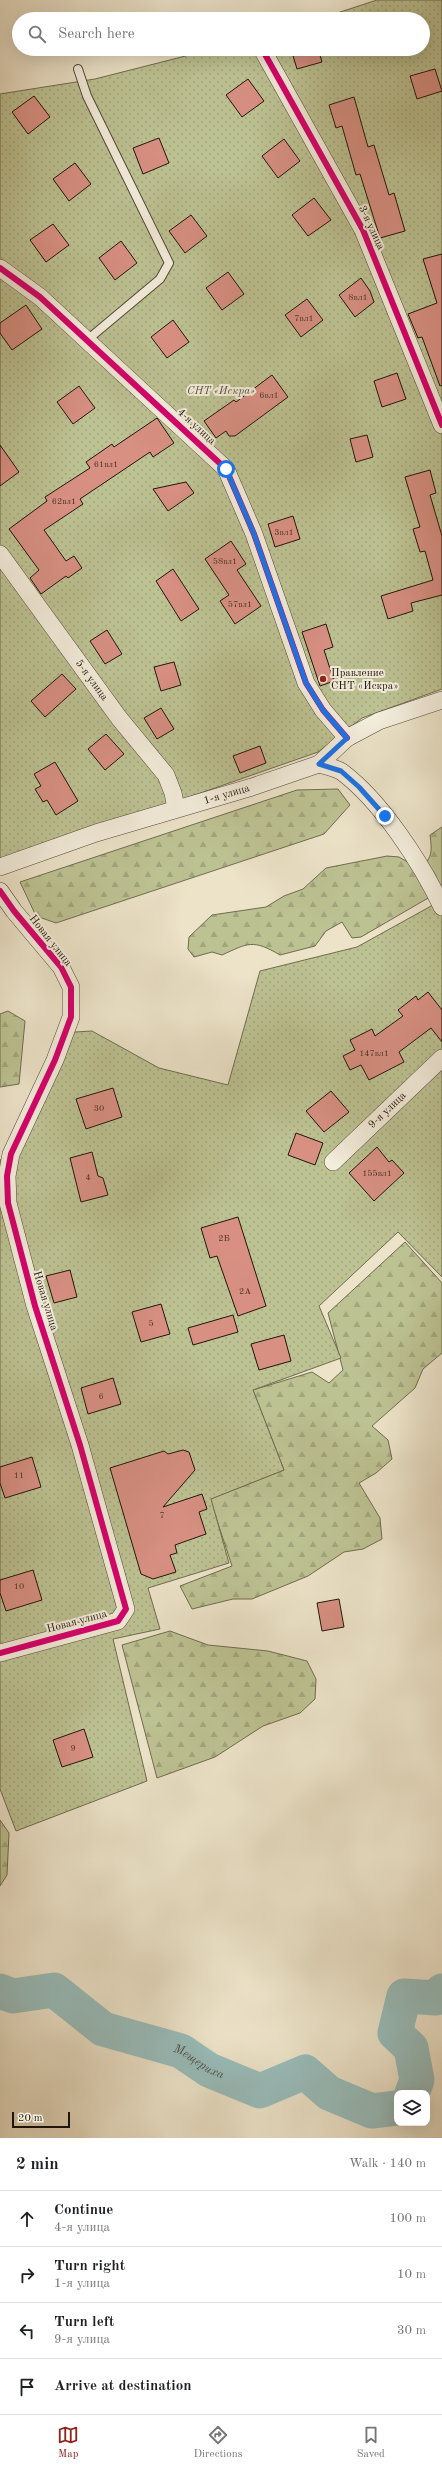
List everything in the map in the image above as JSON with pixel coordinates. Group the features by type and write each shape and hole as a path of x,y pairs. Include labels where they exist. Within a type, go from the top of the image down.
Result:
{"street":[{"name":"3-я улица","path":"266,56 363,230 442,425"},
{"name":"4-я улица","path":"0,268 40,297 226,469 254,534 306,683 323,710 347,738"},
{"name":"5-я улица","path":"0,554 119,718 166,775 173,793 176,808"},
{"name":"1-я улица","path":"0,867 176,808 252,787 319,764 347,738 379,721 442,700"},
{"path":"319,764 341,771 359,787 385,816 429,879 442,907"},
{"name":"Новая улица","path":"0,891 14,911 61,967 71,987 71,1017 55,1060 5,1157 8,1203 35,1306 80,1445 126,1608 118,1621 0,1653"},
{"name":"9-я улица","path":"333,1162 442,1058"}],"lane":[{"path":"78,69 90,102 169,263 160,279 86,341"}],"green space":[{"name":"СНТ «Искра»","path":"377,0 442,0 442,689 362,718 318,752 0,863 0,94 95,79 185,56 430,56 430,12 340,12"},
{"path":"338,789 350,805 324,834 56,923 36,916 20,882 297,790"},
{"path":"442,827 442,890 361,937 352,938 342,922 326,931 315,946 280,955 271,950 251,944 222,955 212,952 194,957 188,949 189,937 212,915 266,907 284,896 303,889 326,868 387,856 399,857 418,868 429,858 431,850 430,835"},
{"path":"442,900 442,1277 398,1232 319,1306 341,1358 253,1390 284,1470 211,1499 229,1563 148,1588 160,1629 113,1639 147,1781 16,1831 0,1789 0,1160 3,1159 58,1033 92,1031 159,1068 228,1085 260,971 357,947"},
{"path":"8,1011 25,1021 19,1084 0,1087 0,1014"},
{"path":"405,1242 442,1283 442,1353 423,1369 415,1388 372,1426 388,1440 392,1459 376,1473 359,1483 380,1518 382,1539 363,1549 344,1552 308,1576 252,1599 233,1599 192,1609 180,1586 232,1566 210,1499 284,1470 253,1390 312,1372 329,1383 343,1370 328,1313"},
{"path":"170,1631 208,1645 268,1651 307,1661 316,1679 315,1699 300,1713 263,1726 215,1757 157,1778 122,1645"},
{"path":"0,1820 9,1833 7,1875 0,1886"}],"building":[{"path":"293,56 320,56 322,62 297,69"},
{"path":"435,69 442,91 417,99 410,76"},
{"path":"248,79 264,101 242,117 226,95"},
{"path":"34,96 50,117 28,134 12,112"},
{"path":"354,97 368,147 374,145 389,195 394,193 405,231 380,238 360,174 356,175 342,126 336,128 329,105"},
{"path":"159,138 169,163 143,174 133,148"},
{"path":"284,139 300,161 278,178 262,156"},
{"path":"75,163 91,184 69,201 53,179"},
{"path":"314,198 331,220 308,236 292,215"},
{"path":"191,215 207,236 185,253 169,231"},
{"path":"53,224 69,245 46,262 30,240"},
{"path":"121,241 137,263 115,280 99,258"},
{"path":"442,254 442,385 440,386 422,337 418,338 408,314 437,303 423,259"},
{"path":"228,272 244,294 222,310 206,288"},
{"path":"361,278 370,291 374,302 355,317 339,295"},
{"path":"307,299 323,320 301,337 285,315"},
{"path":"26,305 42,329 12,350 0,333 0,323"},
{"path":"173,320 189,342 167,358 151,337"},
{"path":"397,373 406,399 382,407 374,381"},
{"path":"272,375 288,397 235,436 229,436 226,431 216,438 204,421 234,400 236,402"},
{"path":"79,386 95,408 73,424 57,402"},
{"path":"157,418 174,443 153,457 150,452 80,499 83,504 44,530 66,561 74,556 82,568 68,578 66,576 41,594 30,578 39,570 9,529 47,501 45,497 90,468 86,462 112,444 114,447"},
{"path":"367,435 373,457 356,462 350,439"},
{"path":"0,445 19,472 0,486"},
{"path":"430,470 436,493 430,495 442,536 442,595 411,603 413,611 388,619 381,596 433,580 425,551 420,552 413,529 420,527 405,477"},
{"path":"186,482 194,493 168,511 153,489"},
{"path":"293,516 300,539 275,547 268,524"},
{"path":"231,541 246,564 237,570 261,606 235,624 220,601 229,595 205,559"},
{"path":"173,569 199,609 181,621 156,581"},
{"path":"326,624 333,647 324,650 334,681 320,686 302,632"},
{"path":"107,630 122,654 105,664 90,641"},
{"path":"174,662 181,685 161,691 154,667"},
{"path":"62,674 76,689 45,717 31,701"},
{"path":"161,708 174,729 157,739 144,718"},
{"path":"106,734 124,754 105,770 88,749"},
{"path":"260,746 266,763 240,773 233,756"},
{"path":"55,762 78,801 56,815 47,800 43,802 35,789 41,786 34,774"},
{"path":"428,992 442,1010 442,1042 431,1028 399,1052 404,1062 369,1080 361,1065 350,1070 343,1056 355,1050 350,1040 372,1029 375,1036 403,1016 398,1010 416,996 418,1000"},
{"path":"113,1088 122,1117 86,1129 76,1099"},
{"path":"331,1091 349,1112 324,1132 306,1111"},
{"path":"296,1133 323,1143 315,1165 288,1155"},
{"path":"377,1147 389,1162 392,1160 404,1173 374,1201 349,1173"},
{"path":"92,1152 98,1176 103,1178 108,1195 81,1202 70,1158"},
{"path":"238,1217 266,1306 238,1316 217,1256 210,1258 201,1228"},
{"path":"70,1270 77,1297 54,1303 46,1276"},
{"path":"161,1304 170,1334 141,1342 132,1312"},
{"path":"233,1315 238,1332 193,1345 188,1328"},
{"path":"284,1335 291,1361 259,1370 251,1344"},
{"path":"113,1378 121,1404 88,1414 81,1388"},
{"path":"183,1450 189,1452 195,1470 163,1507 202,1494 207,1509 199,1512 206,1534 175,1545 177,1553 170,1555 176,1572 153,1579 141,1574 110,1468 164,1451 168,1454"},
{"path":"32,1457 41,1487 5,1498 0,1483 0,1467"},
{"path":"33,1570 42,1600 6,1611 0,1593 0,1580"},
{"path":"339,1599 344,1627 322,1631 317,1603"},
{"path":"84,1729 93,1757 62,1767 53,1740"}],"waterway":[{"name":"Мещериха","path":"0,1991 13,1996 54,1990 103,2029 181,2051 209,2070 260,2091 305,2072 329,2093 372,2111 394,2108"},
{"name":"Мещериха","path":"413,2090 417,2080 411,2048 395,2033 404,1996 436,1998 442,1991"}],"cycle path":[{"path":"266,56 363,230 442,425"},
{"path":"0,268 40,297 226,469 254,534 306,683 323,710 347,738"},
{"path":"0,891 14,911 61,967 71,987 71,1017 55,1060 11,1154 7,1176 8,1203 35,1306 80,1445 126,1609 118,1621 0,1653"}],"place":[{"name":"Правление СНТ «Искра»","path":"323,679"}],"route":[{"path":"226,469 254,534 283,621 306,683 323,710 347,738 319,764 341,771 359,787 385,816"}]}
